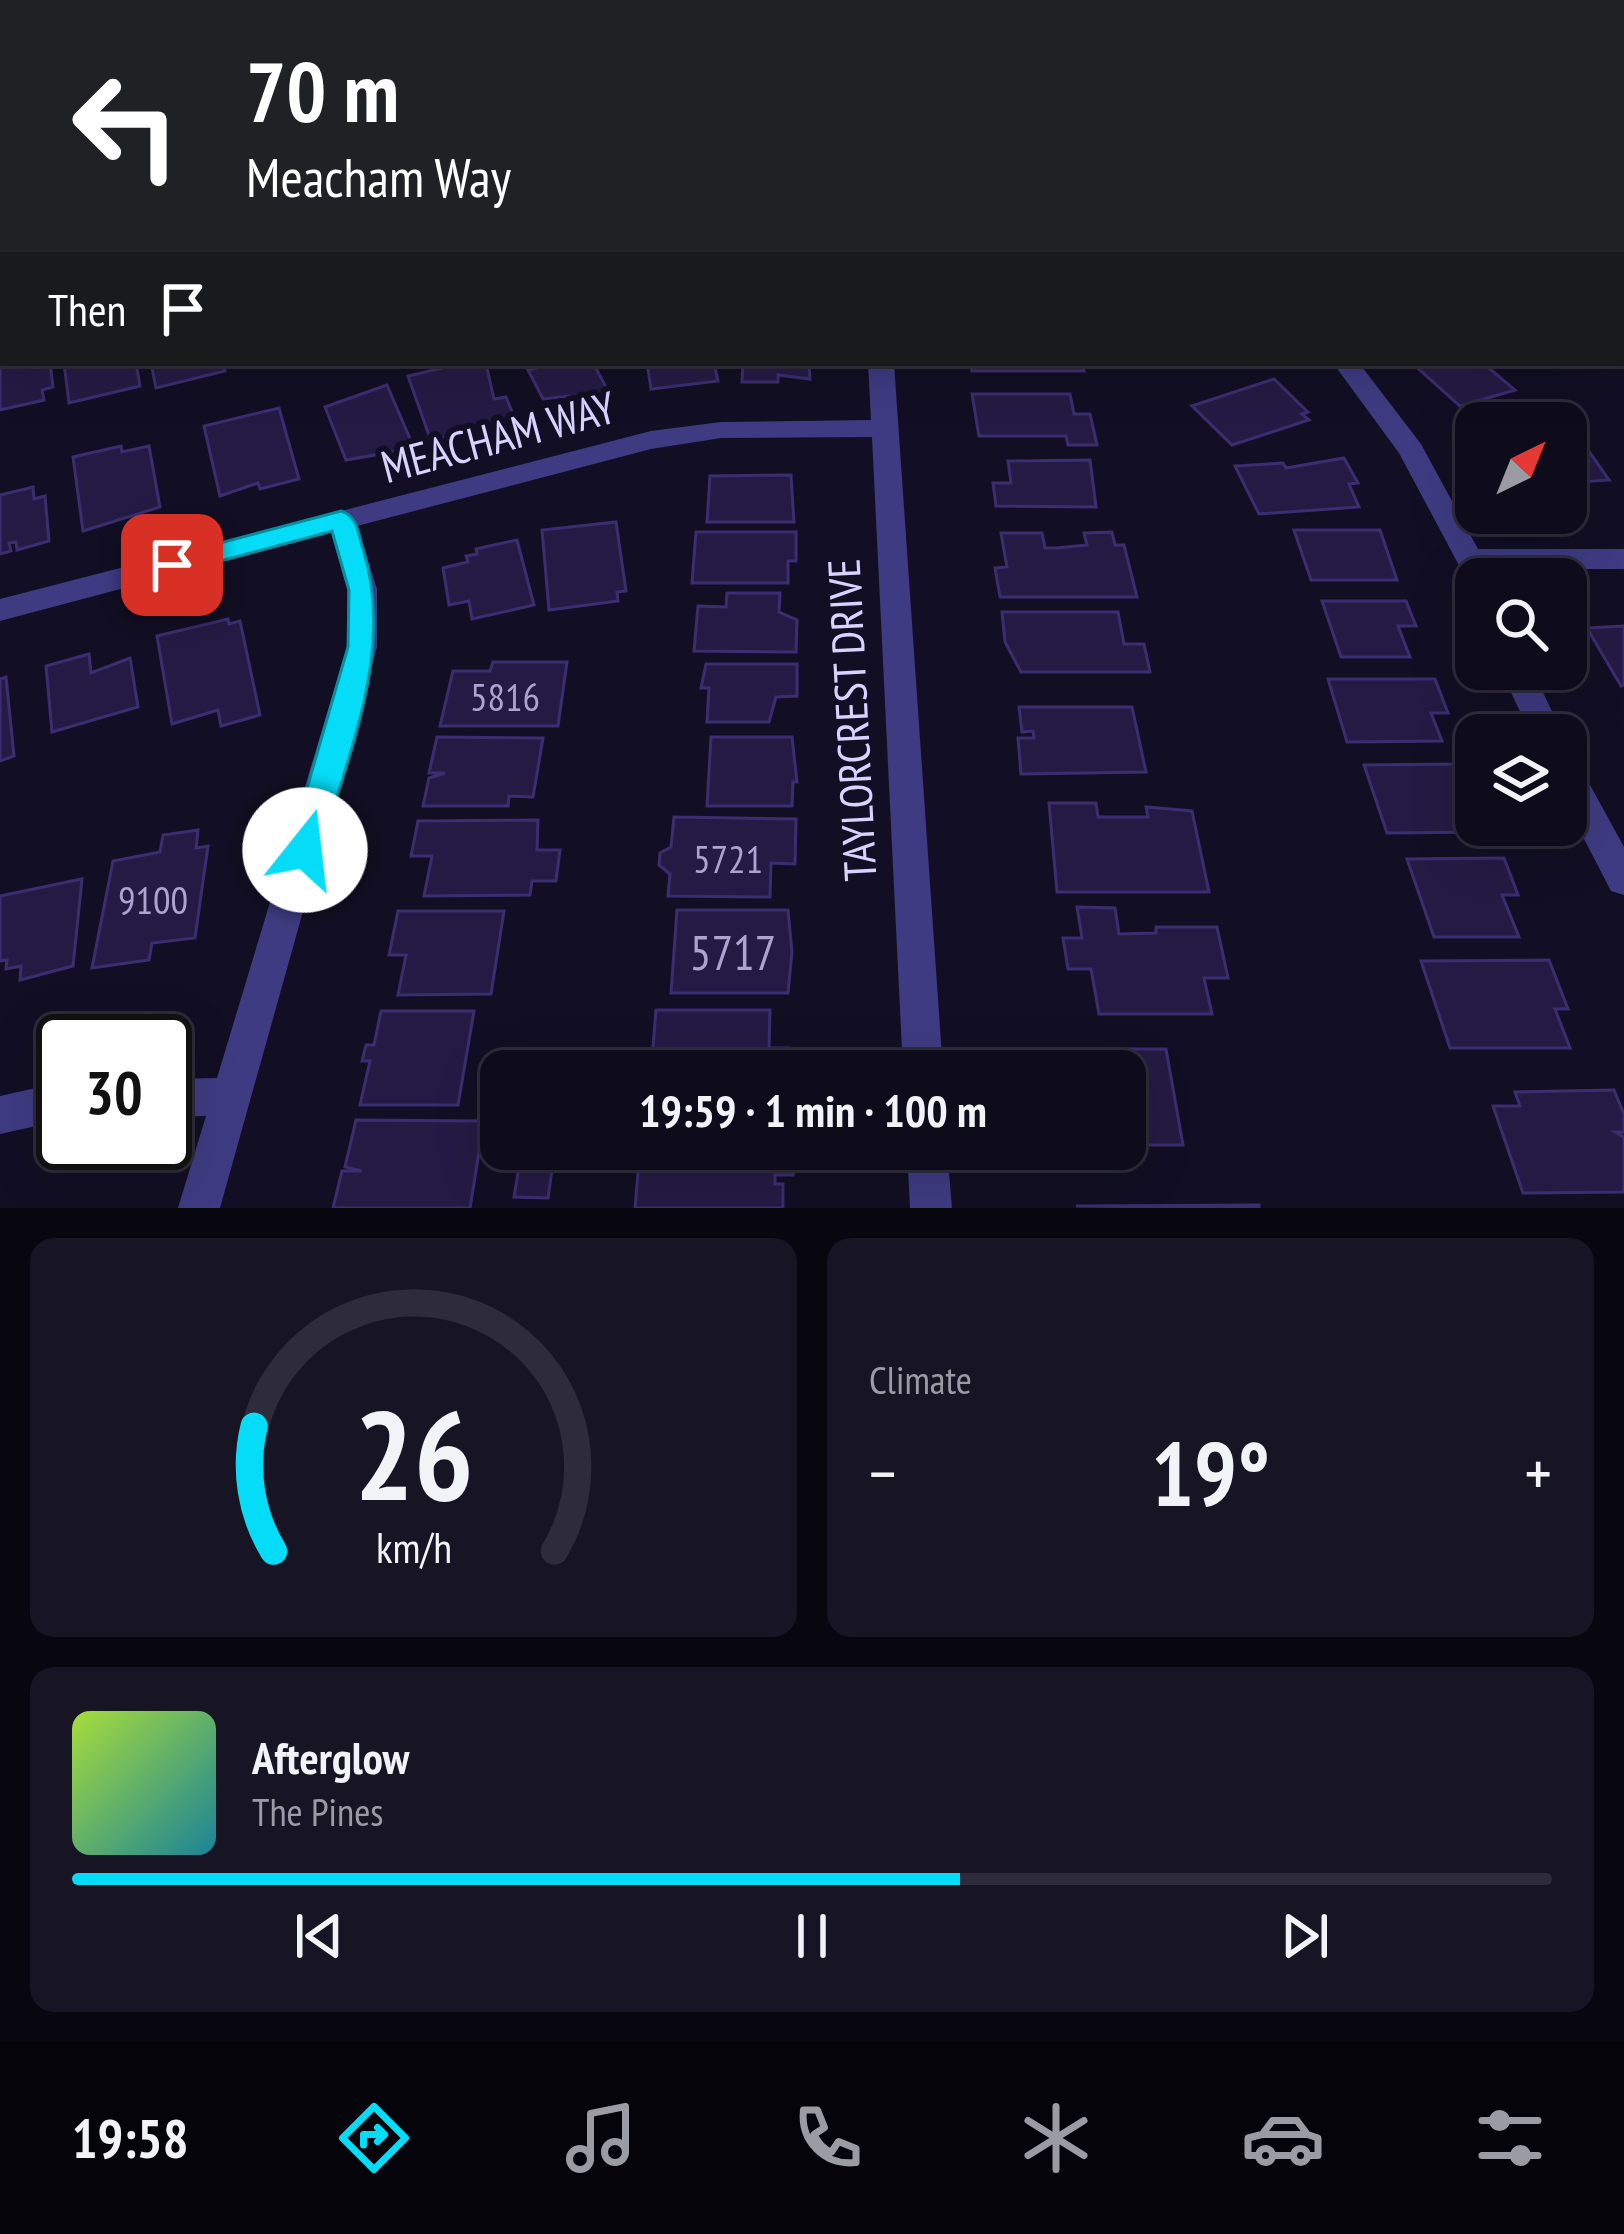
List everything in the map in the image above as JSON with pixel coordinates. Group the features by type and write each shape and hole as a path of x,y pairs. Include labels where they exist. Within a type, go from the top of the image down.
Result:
{"street":[{"name":"TAYLORCREST DRIVE","path":"881,366 922,1050"},
{"path":"1348,366 1411,450 1470,558"},
{"name":"MEACHAM WAY","path":"0,610 651,440 721,430 884,428"},
{"path":"200,1208 362,647 362,590 341,520"},
{"path":"1587,562 1624,559"},
{"path":"1587,811 1624,880"},
{"path":"192,1098 230,1097"},
{"path":"0,1115 36,1107"},
{"path":"928,1170 931,1208"}],"building":[{"path":"0,366 50,366 53,387 42,390 44,400 0,410"},
{"path":"64,366 137,366 140,386 69,403"},
{"path":"152,366 224,366 225,371 156,388"},
{"path":"450,366 486,366 494,399 506,397 515,419 431,441 408,376"},
{"path":"595,366 611,396 575,405 570,396 543,399 528,370"},
{"path":"647,366 715,366 718,381 651,389"},
{"path":"743,366 809,366 810,379 778,375 778,382 742,382"},
{"path":"971,366 1083,366 1084,371 972,371"},
{"path":"1415,366 1487,366 1515,390 1474,402 1456,402"},
{"path":"1274,379 1308,412 1302,414 1309,420 1232,445 1192,406"},
{"path":"387,385 414,448 346,460 325,407"},
{"path":"972,394 1070,394 1074,414 1090,414 1097,445 1068,445 1066,436 979,436"},
{"path":"279,408 299,479 260,489 258,483 220,496 204,426"},
{"path":"121,446 122,452 149,446 160,507 83,531 73,457"},
{"path":"1587,449 1588,450 1609,480 1587,482"},
{"path":"1344,458 1358,483 1349,484 1359,507 1259,514 1235,466 1283,463 1286,468"},
{"path":"1090,460 1096,507 996,506 993,483 1011,483 1008,461"},
{"path":"791,475 794,522 707,522 710,476"},
{"path":"33,487 34,499 45,496 49,541 17,550 16,542 9,543 11,551 0,554 0,495"},
{"path":"616,522 626,591 617,592 618,601 549,610 542,530"},
{"path":"1294,530 1380,530 1397,580 1311,580"},
{"path":"696,532 796,532 796,561 788,561 788,583 692,583"},
{"path":"1112,532 1115,545 1124,545 1137,597 1000,597 995,568 1007,567 1001,533 1042,533 1045,548 1057,548 1087,545 1084,533"},
{"path":"517,540 534,605 472,619 469,601 449,605 443,568 468,562 466,556 477,554 476,549"},
{"path":"727,593 780,593 779,612 797,620 796,652 694,651 698,606 726,607"},
{"path":"1322,601 1406,601 1416,626 1398,626 1410,657 1341,657"},
{"path":"1002,612 1118,612 1124,644 1144,644 1150,672 1021,672 1005,642"},
{"path":"228,619 229,624 240,621 260,715 221,726 218,710 172,724 157,636"},
{"path":"1624,626 1624,685 1621,686 1587,628"},
{"path":"89,654 91,673 130,658 138,707 52,732 46,666"},
{"path":"493,662 567,662 558,726 440,726 453,671 490,671"},
{"path":"706,664 797,664 797,696 776,697 769,722 707,722 709,688 701,688"},
{"path":"6,677 14,756 0,761 0,679"},
{"path":"1328,679 1435,679 1448,713 1431,713 1442,741 1347,742"},
{"path":"1019,707 1132,707 1146,772 1021,774 1018,738 1034,738 1033,731 1022,732"},
{"path":"437,737 543,738 533,797 509,796 508,806 423,806 429,778 445,773 429,773"},
{"path":"711,737 792,737 797,782 793,782 792,806 707,806"},
{"path":"1455,764 1455,832 1387,833 1364,765"},
{"path":"1049,803 1096,803 1098,817 1148,817 1146,807 1192,811 1209,892 1057,892"},
{"path":"674,817 796,819 795,864 771,863 770,897 668,896 670,874 659,865 660,853 671,847"},
{"path":"538,820 537,850 560,850 556,881 532,881 530,895 424,896 432,856 411,856 418,821"},
{"path":"198,830 196,848 208,846 195,938 152,943 149,960 92,968 113,861 160,852 163,835"},
{"path":"1504,858 1518,895 1502,895 1519,937 1434,937 1407,859"},
{"path":"82,879 73,966 20,980 21,966 6,969 7,960 0,961 0,896"},
{"path":"1077,907 1115,908 1119,934 1156,933 1156,927 1217,927 1228,978 1204,978 1212,1014 1099,1014 1091,969 1068,969 1063,938 1082,938"},
{"path":"677,910 788,910 792,952 788,993 671,993"},
{"path":"398,911 504,911 491,994 398,995 406,955 389,955"},
{"path":"1549,960 1568,1009 1555,1009 1570,1048 1450,1048 1421,961"},
{"path":"656,1010 770,1010 769,1048 789,1048 789,1050 653,1050"},
{"path":"381,1011 474,1011 458,1105 360,1105 370,1061 362,1061 366,1045 374,1045"},
{"path":"1166,1049 1183,1145 1146,1145 1146,1050 1063,1050"},
{"path":"1614,1090 1624,1114 1624,1132 1615,1132 1624,1137 1624,1192 1523,1193 1493,1106 1520,1106 1515,1092"},
{"path":"356,1120 480,1121 470,1208 333,1208 342,1171 362,1171 345,1167"},
{"path":"518,1170 552,1170 548,1198 514,1197"},
{"path":"638,1170 793,1170 793,1175 775,1175 775,1184 783,1184 783,1208 635,1208"},
{"path":"1259,1205 1259,1208 1076,1206"}],"route":[{"path":"172,565 341,520 362,590 362,647 305,850"}]}
